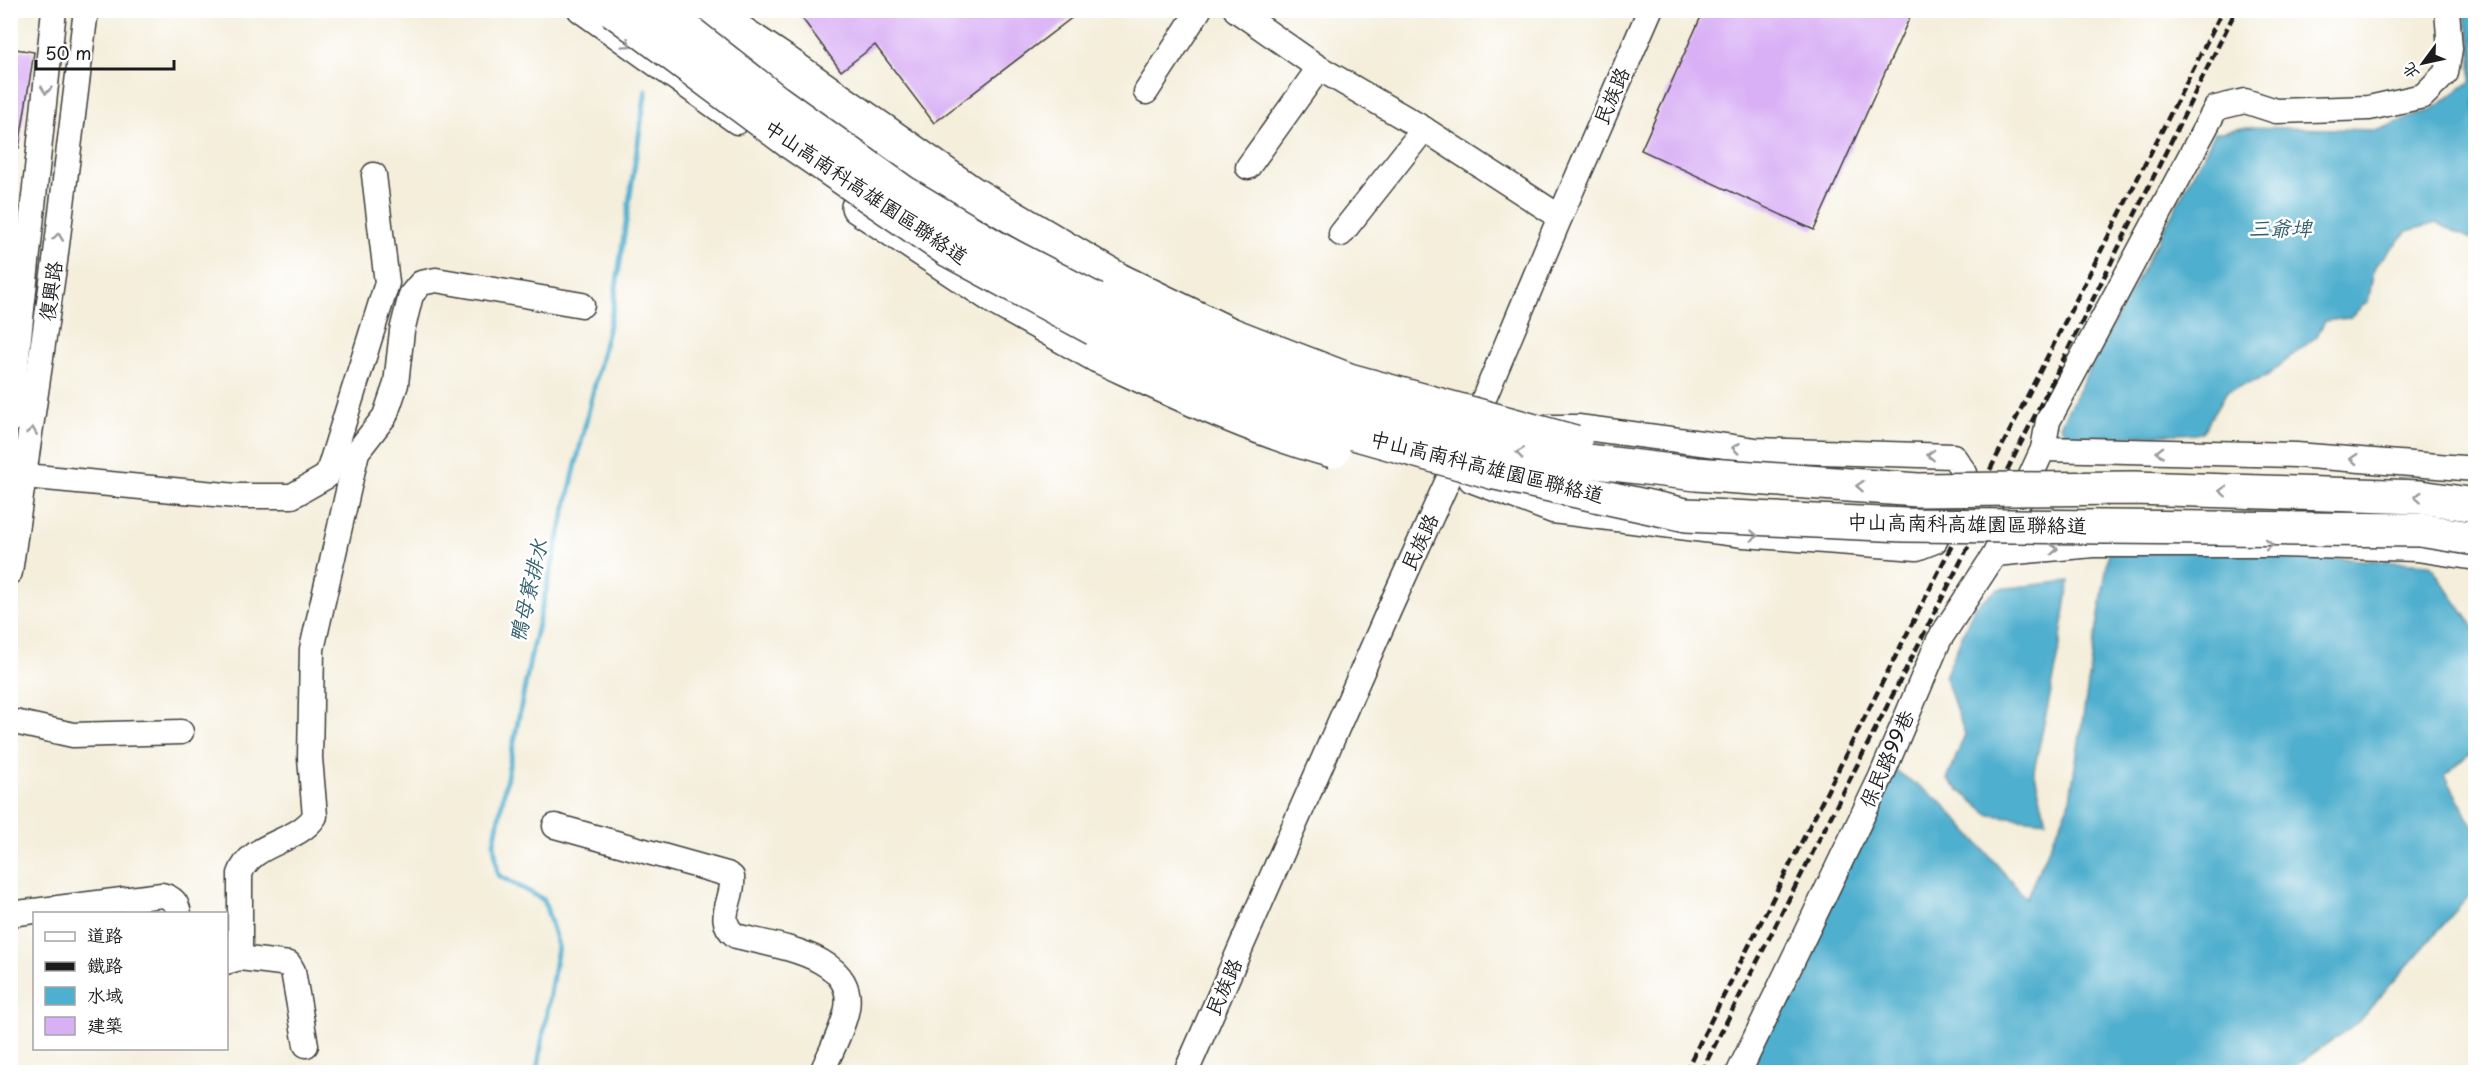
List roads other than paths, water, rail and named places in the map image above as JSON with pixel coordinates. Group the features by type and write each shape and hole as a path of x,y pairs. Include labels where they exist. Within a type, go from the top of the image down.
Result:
{"highway":[{"name":"中山高南科高雄園區聯絡道","path":"613,10 790,142 948,250 1100,332 1311,422 1495,473 1686,515 1904,525 2420,530 2475,540"},
{"name":"中山高南科高雄園區聯絡道","path":"661,10 776,101 903,192 998,249 1113,309 1323,398 1491,446 1513,452 1696,474 1918,490 2170,489 2420,496 2475,505"},
{"path":"707,10 788,64 972,194 1119,280 1230,334 1349,380 1506,425 1696,474"},
{"path":"766,142 898,236 1000,301 1098,356 1202,404 1309,445 1503,497 1686,515"}],"street":[{"name":"復興路","path":"10,422 54,10"},
{"name":"復興路","path":"10,572 25,476 86,10"},
{"path":"580,10 766,142 834,177 975,267 1119,351 1276,416 1452,473 1553,511 1744,535 1917,548 1935,541 1965,473 1953,456 1755,450 1578,427 1472,427 1342,391 1186,326 1078,275 996,232 919,181 739,51 691,10"},
{"path":"1146,92 1199,10"},
{"path":"1236,10 1319,68 1424,129 1560,217"},
{"name":"民族路","path":"1186,1072 1384,621 1452,473 1650,10"},
{"name":"保民路99巷","path":"1738,1072 1881,777 1939,640 1995,554 2043,449 2048,420 2216,108 2245,100 2276,111 2369,108 2423,96 2446,73 2450,49 2447,10"},
{"path":"1248,167 1319,68"},
{"path":"1341,234 1424,129"},
{"path":"25,476 236,496 292,496 327,476 387,283 374,175"},
{"path":"306,1046 293,971 289,964 233,960 240,874 243,865 251,857 304,830 315,816 310,758 312,649 357,452 385,416 396,384 402,332 411,295 421,282 436,280 582,306"},
{"path":"2043,449 2296,455 2475,469"},
{"path":"1995,554 2093,545 2280,545 2417,549 2475,558"},
{"path":"10,721 73,735 181,732"},
{"path":"555,826 732,877 733,887 724,919 727,930 736,936 815,957 830,965 843,981 848,998 846,1013 822,1072"},
{"path":"10,914 162,895 171,897 177,904 179,912"}],"water":[{"name":"三爺埤","path":"2463,11 2475,11 2475,241 2437,223 2407,231 2375,266 2368,301 2349,318 2325,321 2317,336 2264,378 2227,391 2202,433 2067,438 2060,425 2215,133 2247,127 2378,130 2433,109 2471,81 2471,41"},
{"path":"2110,545 2430,564 2475,629 2475,749 2445,775 2475,830 2475,889 2358,1022 2287,1072 1728,1072 1892,768 1943,803 2026,898 2069,805"},
{"path":"2069,581 2058,659 2034,770 2046,821 1990,815 1947,780 1965,734 1945,677 1974,607 1998,589"}],"waterway":[{"name":"鴨母寮排水","path":"537,1072 558,946 544,900 498,875 494,843 533,645 613,308 646,90"}],"railway":[{"path":"1685,1072 2223,10"},
{"path":"1701,1072 2056,374 2236,10"}]}
